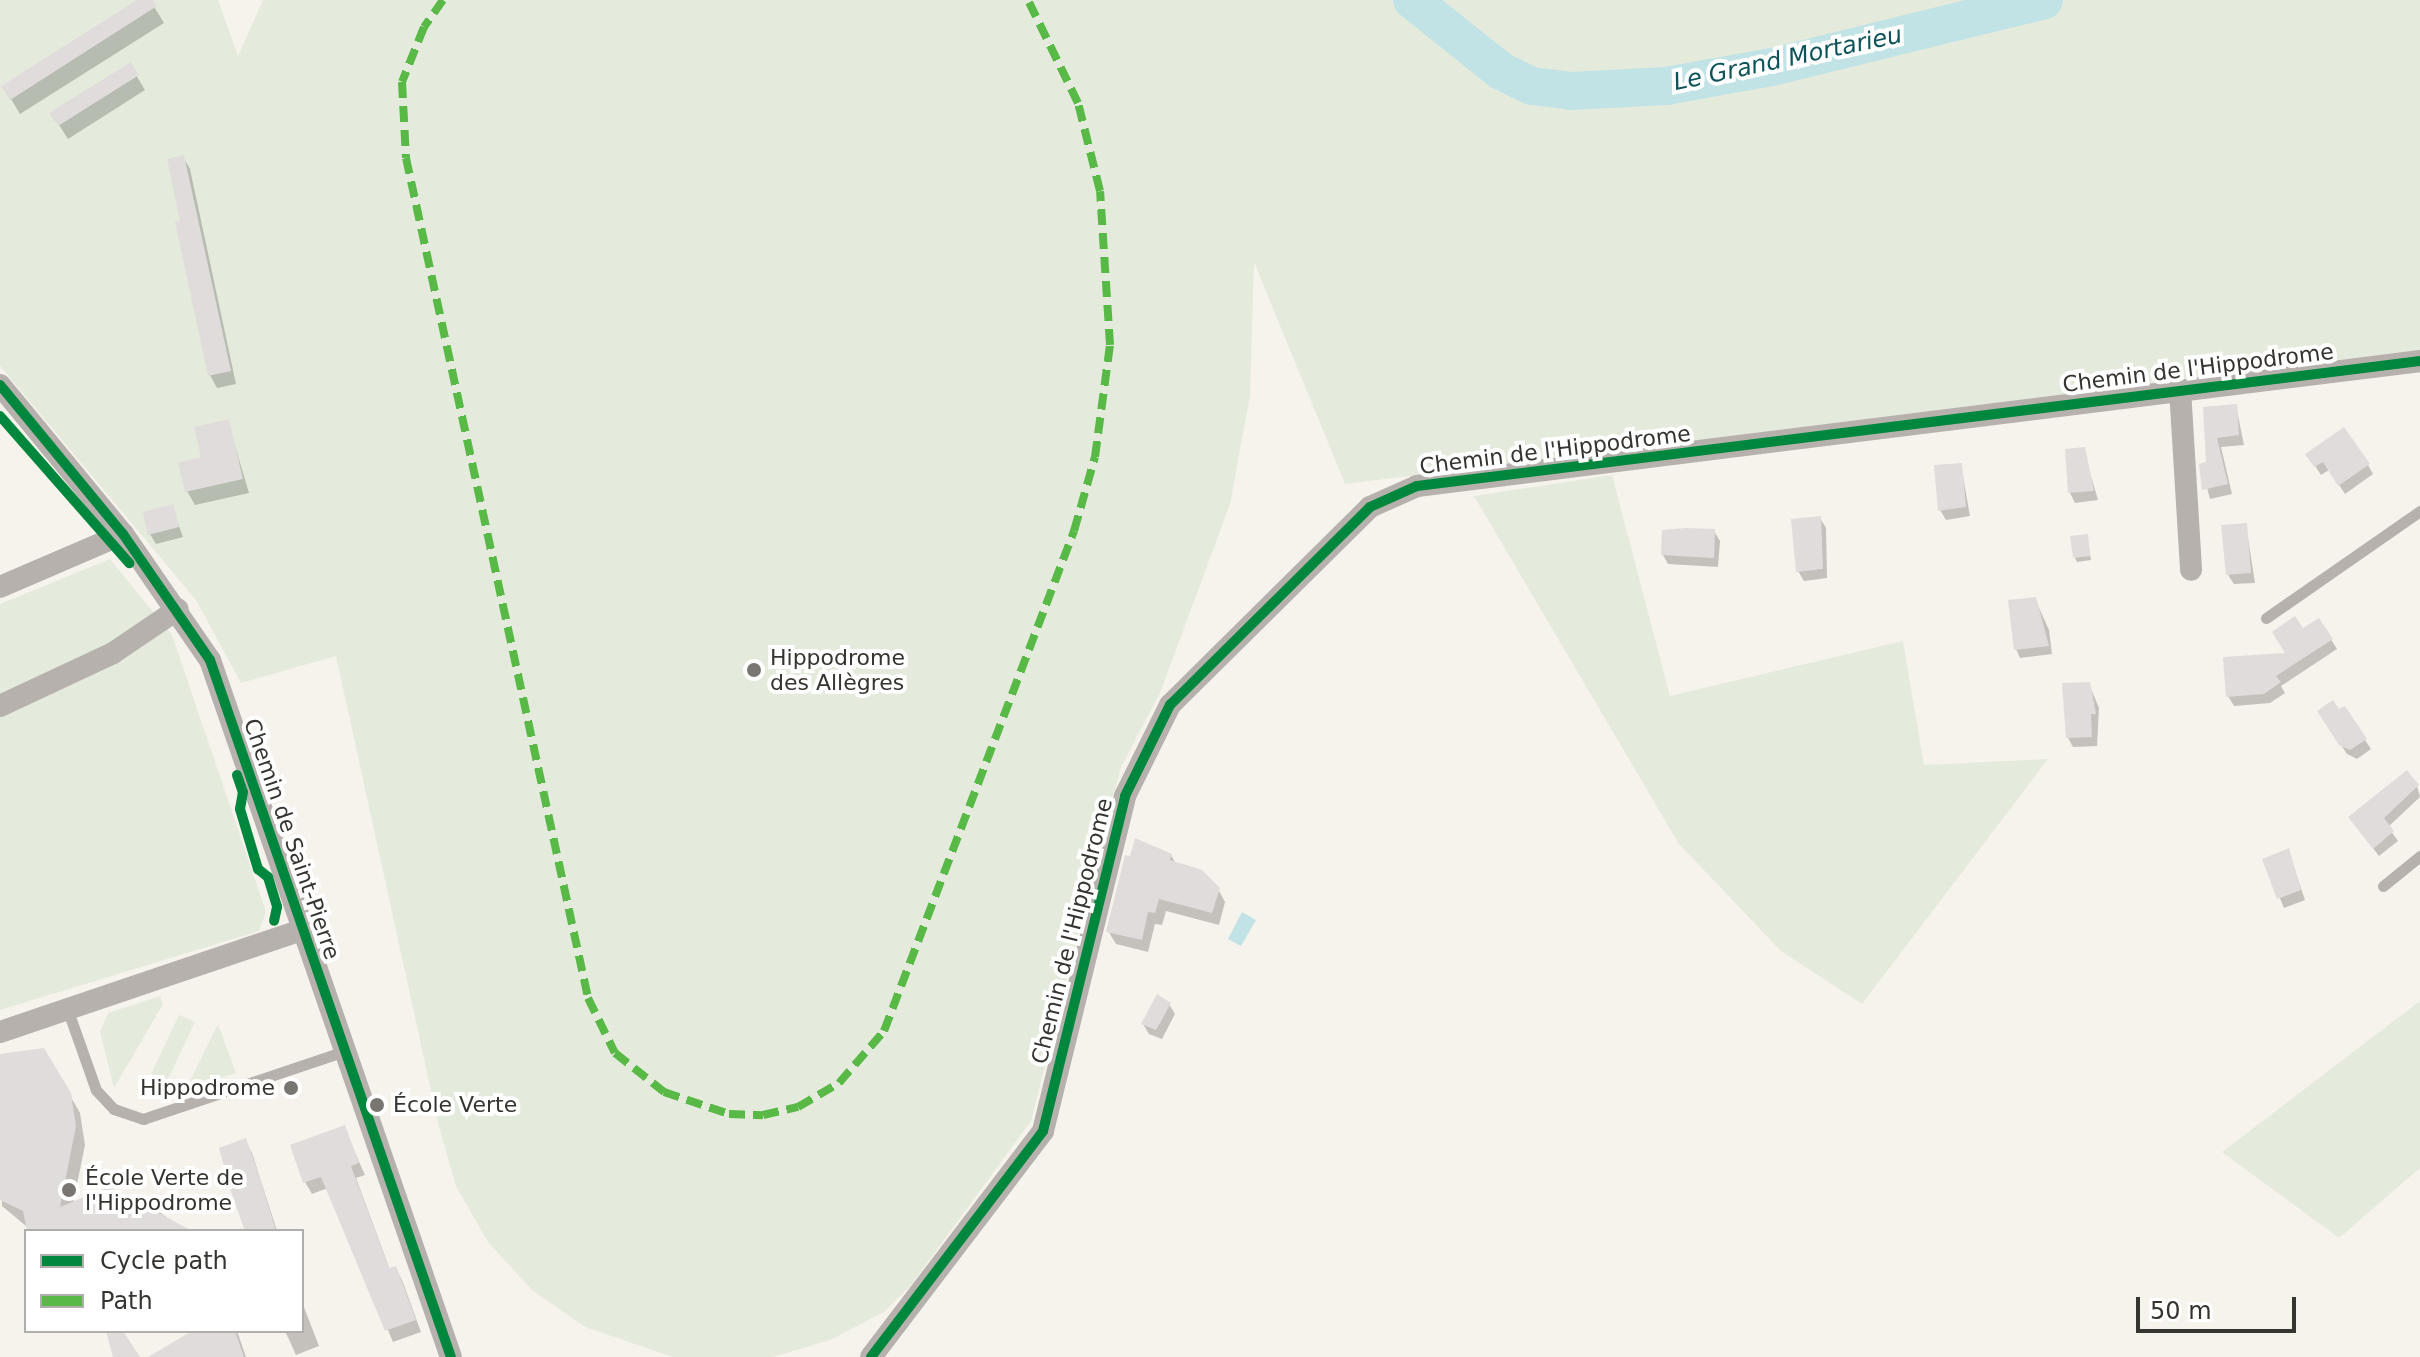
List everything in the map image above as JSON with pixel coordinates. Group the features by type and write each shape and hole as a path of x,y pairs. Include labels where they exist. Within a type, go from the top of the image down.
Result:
{"street":[{"name":"Chemin de l'Hippodrome","path":"871,1357 1043,1131 1125,796 1170,705 1370,507 1417,486 2420,361"},
{"name":"Chemin de Saint-Pierre","path":"0,385 123,534 178,609 210,660 451,1357"},
{"path":"2180,389 2191,570"},
{"path":"0,587 123,534"},
{"path":"0,706 113,653 178,609"},
{"path":"0,1032 301,930"}],"lane":[{"path":"2266,618 2420,511"},
{"path":"2383,886 2420,856"},
{"path":"68,1011 96,1090 114,1109 143,1119 345,1051"}],"green space":[{"name":"Hippodrome des Allègres","path":"0,0 218,0 238,56 263,0 2420,0 2420,350 1345,484 1254,262 1250,395 1230,504 1160,693 1121,767 1031,1121 911,1285 884,1312 830,1340 773,1357 673,1357 585,1327 532,1290 488,1242 456,1186 439,1127 336,656 241,683 196,600 0,366"},
{"path":"1612,475 1670,696 1903,641 1924,765 2048,759 1862,1004 1781,951 1679,844 1474,496"},
{"path":"110,559 172,635 266,912 259,931 0,1010 0,604"},
{"path":"160,996 163,1004 114,1088 100,1032 108,1013"},
{"path":"2420,1001 2420,1168 2339,1238 2222,1152"},
{"path":"179,1015 195,1022 167,1081 151,1074"},
{"path":"218,1024 236,1073 186,1089"}],"water":[{"path":"1242,912 1256,920 1241,946 1228,939"}],"building":[{"path":"137,0 153,0 157,6 10,100 1,86"},
{"path":"131,62 139,75 58,126 49,113"},
{"path":"184,155 231,371 208,376 175,222 180,221 167,159"},
{"path":"2237,404 2239,435 2217,438 2228,484 2202,490 2199,464 2206,462 2203,407"},
{"path":"229,419 243,479 185,492 178,463 201,457 194,427"},
{"path":"2344,427 2370,464 2338,486 2323,462 2314,467 2305,454"},
{"path":"2085,447 2094,491 2068,493 2065,449"},
{"path":"1962,463 1966,507 1938,511 1934,465"},
{"path":"173,504 179,527 148,535 143,512"},
{"path":"1821,516 1823,569 1796,572 1791,519"},
{"path":"2247,523 2251,573 2226,575 2221,525"},
{"path":"1715,529 1714,558 1661,555 1662,530"},
{"path":"2088,534 2090,556 2073,558 2070,536"},
{"path":"2036,597 2049,646 2014,650 2008,600"},
{"path":"2295,616 2303,628 2319,618 2333,639 2276,676 2281,682 2264,694 2226,697 2223,657 2285,653 2272,632"},
{"path":"2090,682 2096,714 2091,714 2092,737 2066,738 2062,683"},
{"path":"2333,700 2339,709 2345,706 2367,739 2350,750 2339,745 2317,711"},
{"path":"2407,770 2419,785 2384,818 2394,831 2373,849 2348,817"},
{"path":"1135,838 1172,854 1170,860 1202,870 1220,888 1212,913 1159,899 1155,913 1148,912 1142,940 1106,932 1125,855 1130,856"},
{"path":"2289,848 2301,890 2277,899 2262,859"},
{"path":"1157,994 1171,1003 1156,1030 1141,1024"},
{"path":"44,1048 71,1093 76,1126 60,1207 106,1188 116,1190 188,1229 27,1229 23,1211 0,1200 0,1054"},
{"path":"345,1125 359,1163 351,1166 389,1268 396,1266 416,1320 385,1331 321,1177 303,1183 290,1145"},
{"path":"246,1138 275,1229 244,1229 219,1148"},
{"path":"107,1333 124,1333 140,1357 113,1357"},
{"path":"189,1333 236,1333 244,1357 148,1357"}],"waterway":[{"name":"Le Grand Mortarieu","path":"1412,0 1501,71 1532,86 1571,91 1666,86 1772,67 2044,0"}],"marked path":[{"path":"443,0 424,27 402,82 406,158 588,998 615,1053 664,1092 729,1114 763,1115 798,1107 839,1083 884,1031 1074,531 1095,457 1110,345 1100,191 1078,103 1028,0"}],"cycle path":[{"path":"871,1357 1043,1131 1125,796 1170,705 1370,507 1417,486 2420,361"},
{"path":"0,385 123,534 210,660 451,1357"},
{"path":"0,416 129,563"},
{"path":"237,775 243,792 240,809 258,869 268,877 277,907 274,921"}],"place":[{"name":"Hippodrome des Allègres","path":"754,670"},
{"name":"Hippodrome","path":"291,1088"},
{"name":"École Verte","path":"377,1105"},
{"name":"École Verte de l'Hippodrome","path":"69,1190"}]}
